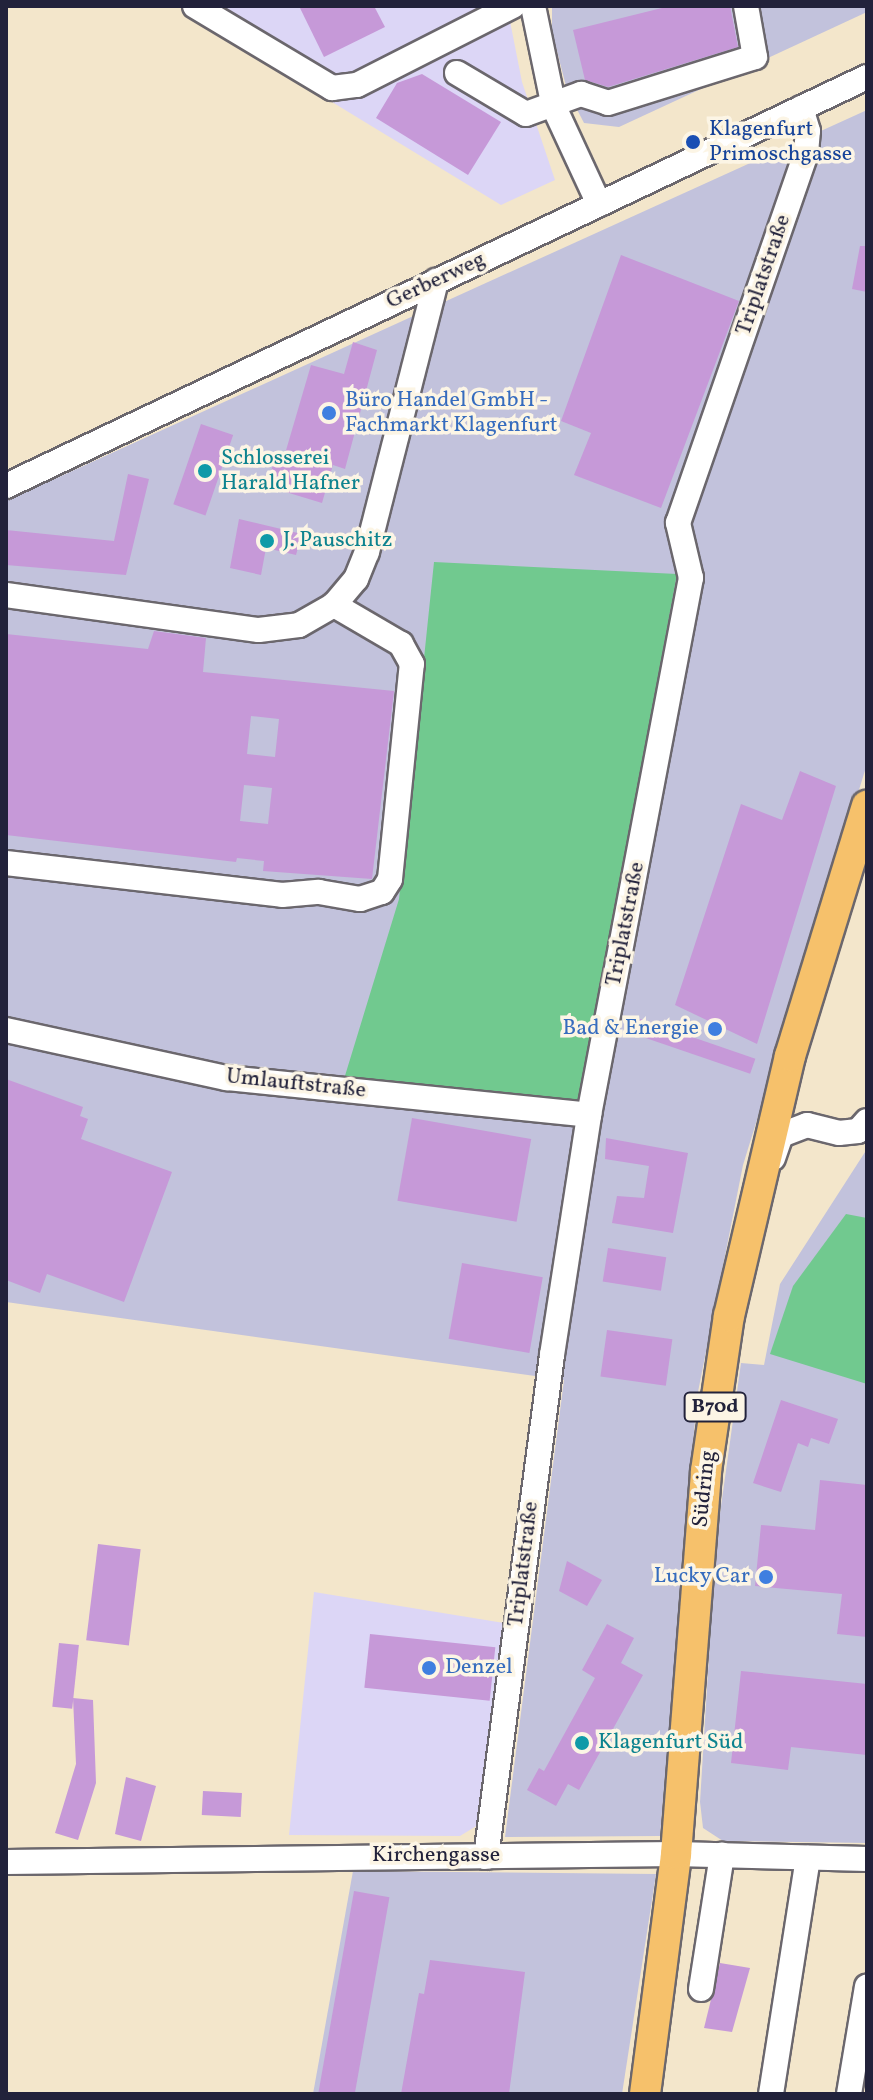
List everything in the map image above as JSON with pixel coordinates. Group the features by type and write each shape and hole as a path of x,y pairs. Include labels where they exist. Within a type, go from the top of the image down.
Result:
{"main road":[{"name":"Südring","path":"645,2094 676,1854 706,1471 752,1204 790,1056 867,806"}],"street":[{"path":"195,6 332,88 357,85 513,6"},
{"path":"533,6 554,107 599,204"},
{"path":"457,73 526,114 554,107 581,94 608,103 755,57 746,6"},
{"name":"Gerberweg","path":"6,486 867,77"},
{"name":"Triplatstraße","path":"486,1857 552,1355 589,1115 691,578 678,523 806,153 808,131 801,108"},
{"path":"6,595 259,630 299,625 334,605 356,579 367,552 436,281"},
{"path":"6,863 282,895 319,892 360,899 382,892 390,879 412,664 401,644 334,605"},
{"name":"Umlauftstraße","path":"6,1030 227,1078 589,1115"},
{"path":"790,1056 795,1075 789,1104 807,1125"},
{"path":"752,1204 781,1135 807,1125 839,1133 858,1131 867,1121"},
{"name":"Kirchengasse","path":"6,1862 676,1854 867,1859"},
{"path":"701,1989 722,1855"},
{"path":"771,2094 808,1858"},
{"path":"849,2094 867,1986"}],"shaded area":[{"path":"217,6 507,6 522,82 555,180 501,205 332,102 334,77"},
{"path":"552,6 867,6 867,12 619,127 584,123 567,90 552,32"},
{"path":"867,110 867,764 743,1165 697,1397 660,1836 505,1837 564,1380 6,1302 6,501"},
{"path":"867,1149 867,1843 723,1841 703,1828 700,1802 716,1542 741,1363 764,1365 780,1284"},
{"path":"314,1592 504,1623 478,1825 460,1836 289,1835"},
{"path":"353,1871 656,1874 622,2094 313,2094"}],"green space":[{"path":"434,562 677,574 580,1101 344,1079 399,899"},
{"path":"846,1214 867,1218 867,1384 770,1354 793,1286"}],"building":[{"path":"299,6 374,6 385,27 324,57"},
{"path":"670,6 730,6 738,47 608,87 585,80 573,30"},
{"path":"422,74 501,122 468,175 376,118 397,83"},
{"path":"860,246 867,246 867,292 852,289"},
{"path":"621,255 739,301 661,508 574,475 591,433 561,421"},
{"name":"Büro Handel GmbH - Fachmarkt Klagenfurt","path":"353,342 377,350 345,469 333,465 322,503 266,486 274,462 282,464 311,365 344,374"},
{"name":"Schlosserei Harald Hafner","path":"201,424 233,435 205,515 173,504"},
{"path":"128,474 149,479 126,575 6,565 6,530 114,541"},
{"name":"J. Pauschitz","path":"239,519 302,534 296,555 266,548 261,575 230,568"},
{"path":"154,631 206,638 203,672 394,691 372,879 263,871 264,861 237,858 236,862 6,835 6,634 148,649","holes":["251,716 279,719 275,757 247,754","244,785 272,788 268,824 240,821"]},
{"path":"800,771 836,786 757,1044 675,1005 741,804 782,820"},
{"path":"640,1019 755,1059 750,1074 635,1034"},
{"path":"6,1079 83,1107 80,1116 88,1119 81,1139 172,1172 124,1302 47,1274 40,1293 6,1280"},
{"path":"412,1118 531,1139 517,1222 397,1201"},
{"path":"606,1138 688,1153 673,1233 612,1223 617,1196 644,1198 649,1166 605,1159"},
{"path":"608,1248 666,1257 661,1291 603,1282"},
{"path":"462,1263 543,1277 529,1353 449,1339"},
{"path":"607,1330 672,1339 666,1386 600,1377"},
{"path":"781,1400 838,1419 829,1444 811,1438 808,1447 798,1443 781,1492 753,1483"},
{"path":"820,1480 867,1485 867,1637 837,1634 842,1594 755,1586 761,1525 815,1530"},
{"path":"98,1544 141,1549 129,1646 86,1640"},
{"path":"567,1561 602,1580 587,1606 559,1591"},
{"path":"607,1624 634,1638 621,1663 643,1675 579,1790 568,1784 556,1806 527,1790 539,1768 544,1771 595,1678 582,1670"},
{"name":"Denzel","path":"370,1634 495,1647 490,1701 364,1688"},
{"path":"59,1643 79,1645 72,1709 52,1707"},
{"path":"741,1671 867,1684 867,1755 791,1747 788,1770 731,1763"},
{"path":"73,1698 93,1700 96,1783 78,1840 55,1833 76,1764"},
{"path":"126,1777 156,1786 141,1841 115,1834"},
{"path":"203,1791 242,1793 241,1817 202,1815"},
{"path":"354,1891 389,1897 355,2094 318,2094"},
{"path":"430,1960 525,1972 509,2094 401,2094 419,1993 424,1994"},
{"path":"720,1963 750,1968 732,2032 704,2028"}],"place":[{"name":"Klagenfurt Primoschgasse","path":"693,142"},
{"name":"Büro Handel GmbH - Fachmarkt Klagenfurt","path":"329,413"},
{"name":"Schlosserei Harald Hafner","path":"205,471"},
{"name":"J. Pauschitz","path":"267,541"},
{"name":"Bad & Energie","path":"715,1029"},
{"name":"Lucky Car","path":"766,1577"},
{"name":"Denzel","path":"429,1668"},
{"name":"Klagenfurt Süd","path":"582,1743"}]}
